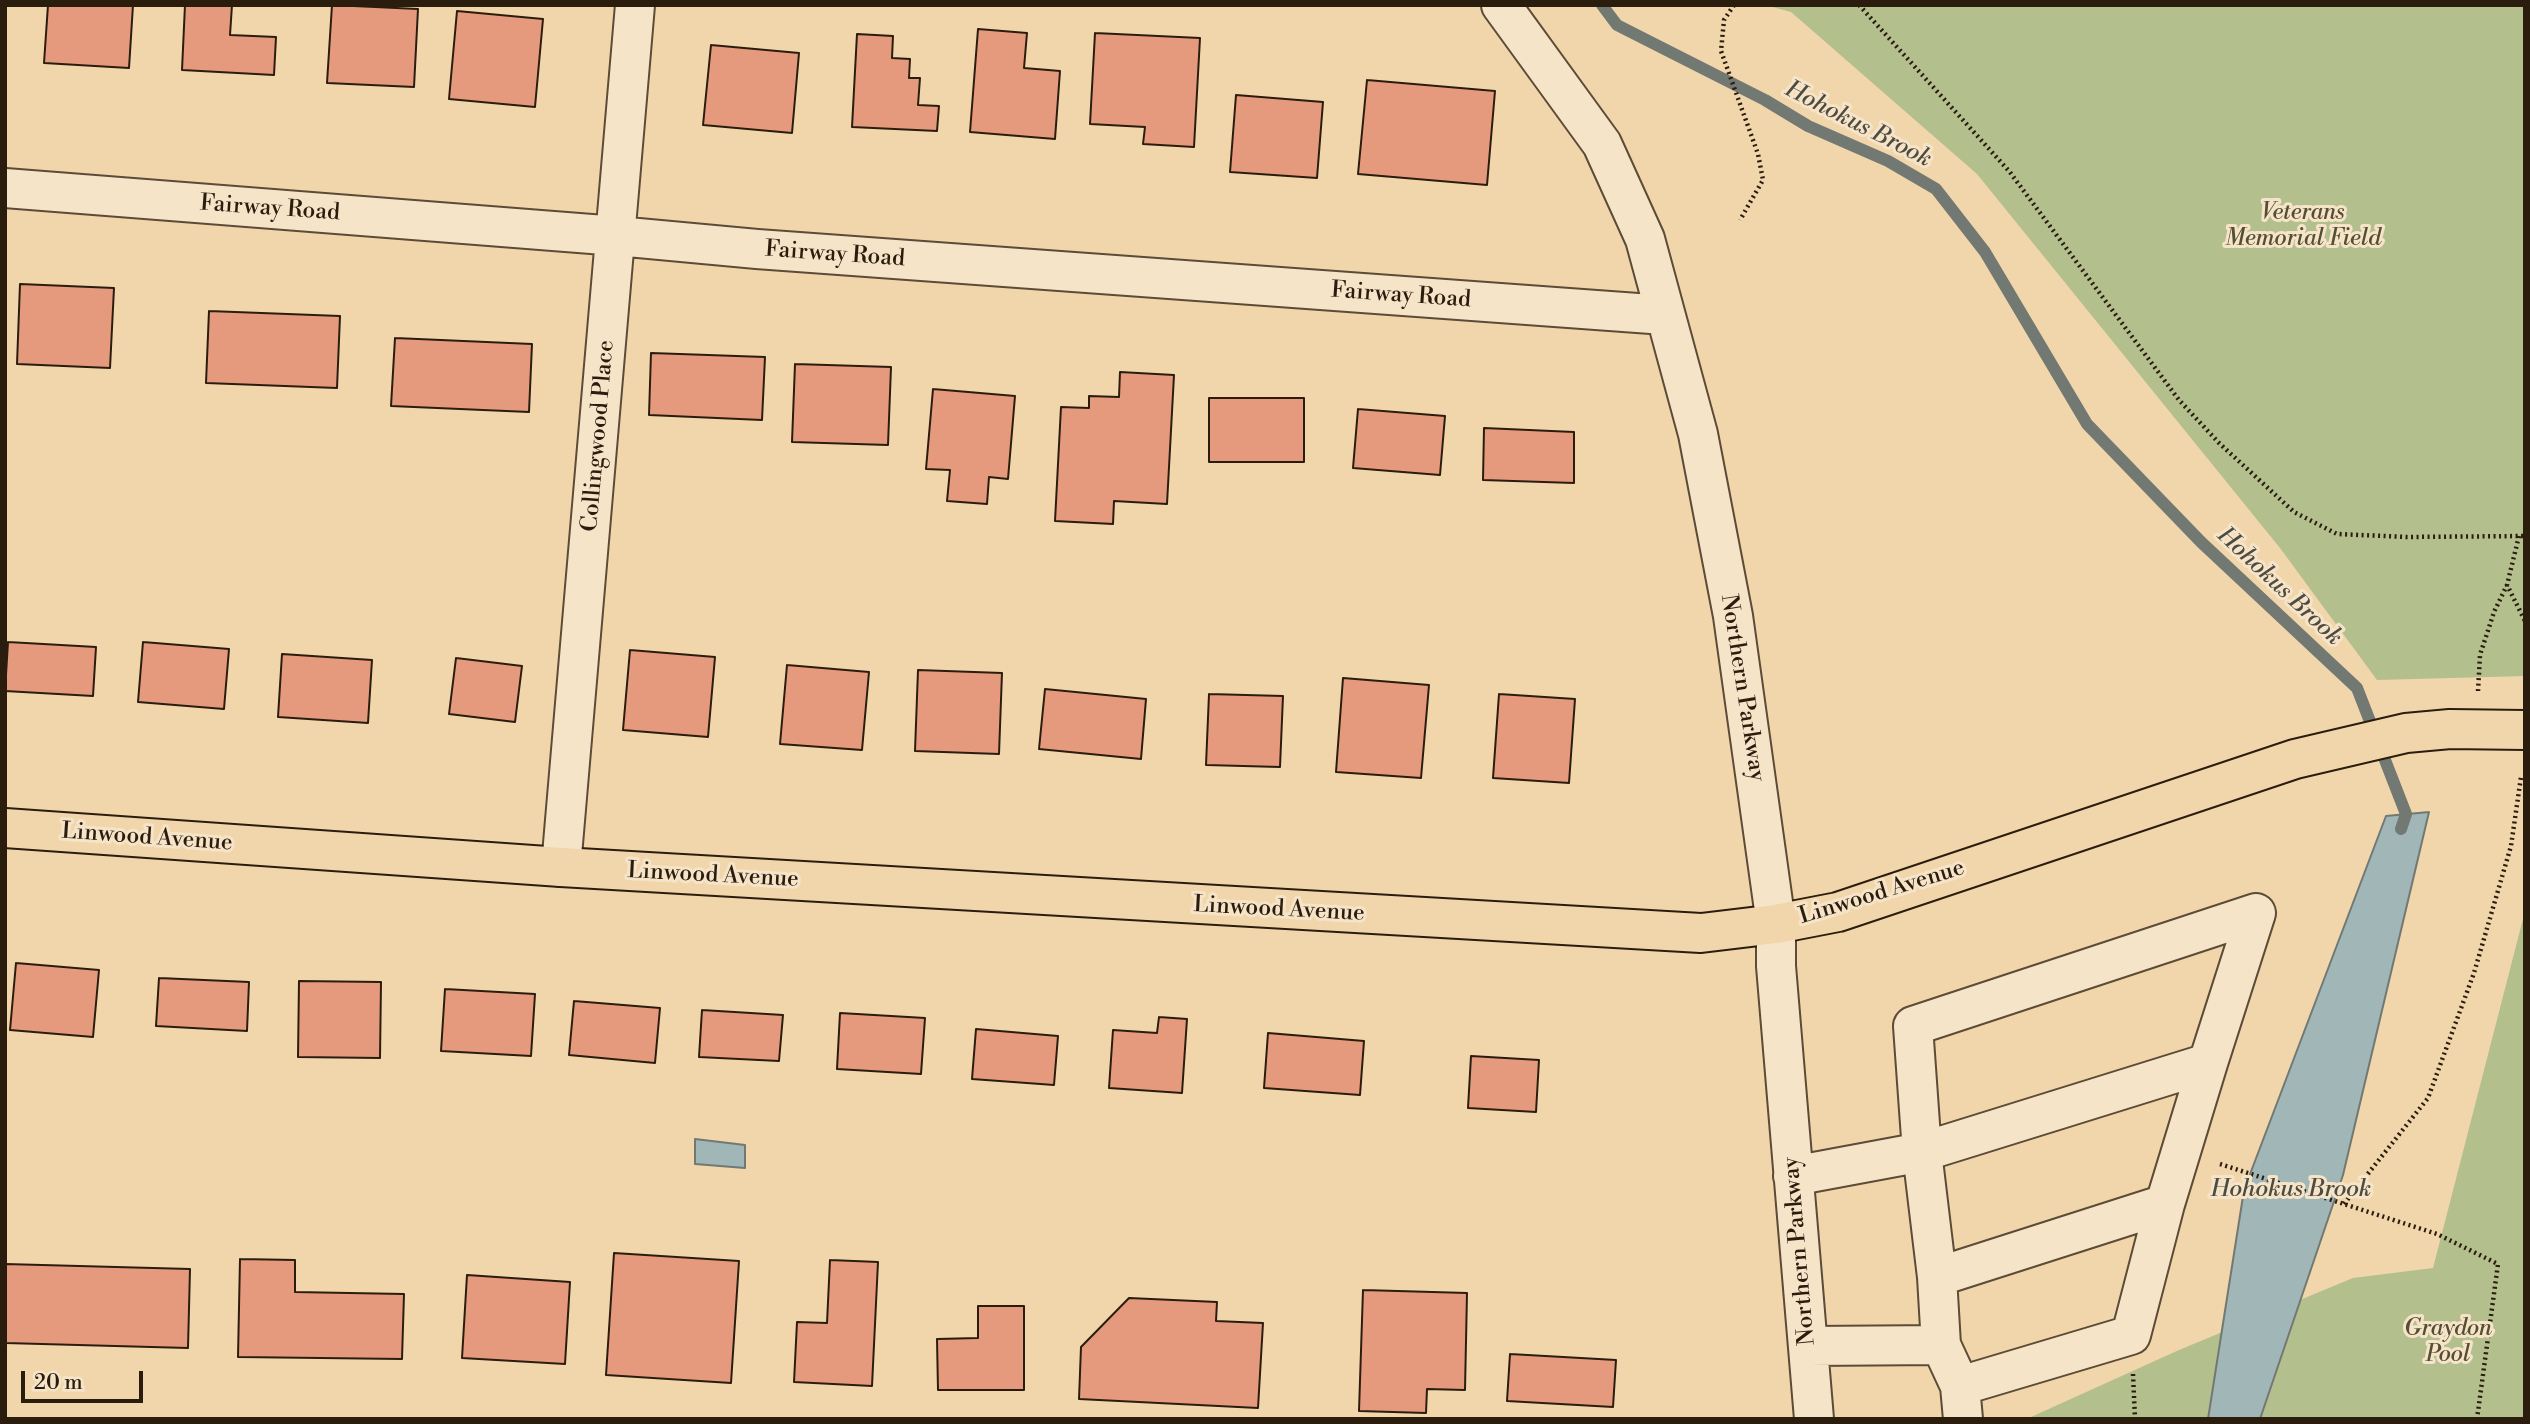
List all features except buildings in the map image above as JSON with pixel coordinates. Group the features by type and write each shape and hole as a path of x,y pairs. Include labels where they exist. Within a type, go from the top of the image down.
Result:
{"main road":[{"name":"Linwood Avenue","path":"5,828 561,867 1700,933 1776,924 1838,912 2295,759 2406,733 2451,729 2525,730"}],"street":[{"name":"Collingwood Place","path":"561,867 635,5"},
{"name":"Northern Parkway","path":"1501,5 1602,145 1645,239 1698,434 1733,617 1776,924 1776,967 1814,1419"},
{"name":"Fairway Road","path":"5,188 757,249 1665,316"},
{"path":"2256,913 2165,1204 2131,1335 1961,1402 1941,1345 1937,1277 1922,1152 1913,1026 2256,913"},
{"path":"1793,1176 1922,1152 2207,1063"},
{"path":"1937,1277 2165,1204"},
{"path":"1809,1346 1941,1345"}],"path":[{"path":"1734,5 1724,20 1721,51 1758,154 1763,180 1740,220"},
{"path":"1859,5 2009,171 2179,400 2219,443 2294,512 2337,534 2407,537 2522,536 2507,585 2494,612 2480,655 2478,693"},
{"path":"2507,585 2525,621"},
{"path":"2344,1204 2428,1098 2474,973 2507,859 2521,777"},
{"path":"2230,1167 2437,1234 2498,1264 2477,1419"}],"green space":[{"name":"Veterans Memorial Field","path":"1765,5 2525,5 2525,676 2377,680 2280,548 1977,174 1791,12"},
{"name":"Graydon Pool","path":"2525,911 2525,1419 2031,1419 2179,1350 2353,1278 2433,1268"}],"water":[{"name":"Hohokus Brook","path":"2429,812 2343,1175 2260,1419 2208,1419 2244,1190 2386,816"},
{"path":"695,1139 745,1145 745,1168 695,1164"}],"waterway":[{"name":"Hohokus Brook","path":"1602,5 1617,25 1765,100 1808,126 1888,161 1936,189 1985,252 2087,424 2201,542 2357,688 2406,814 2401,829"}]}
